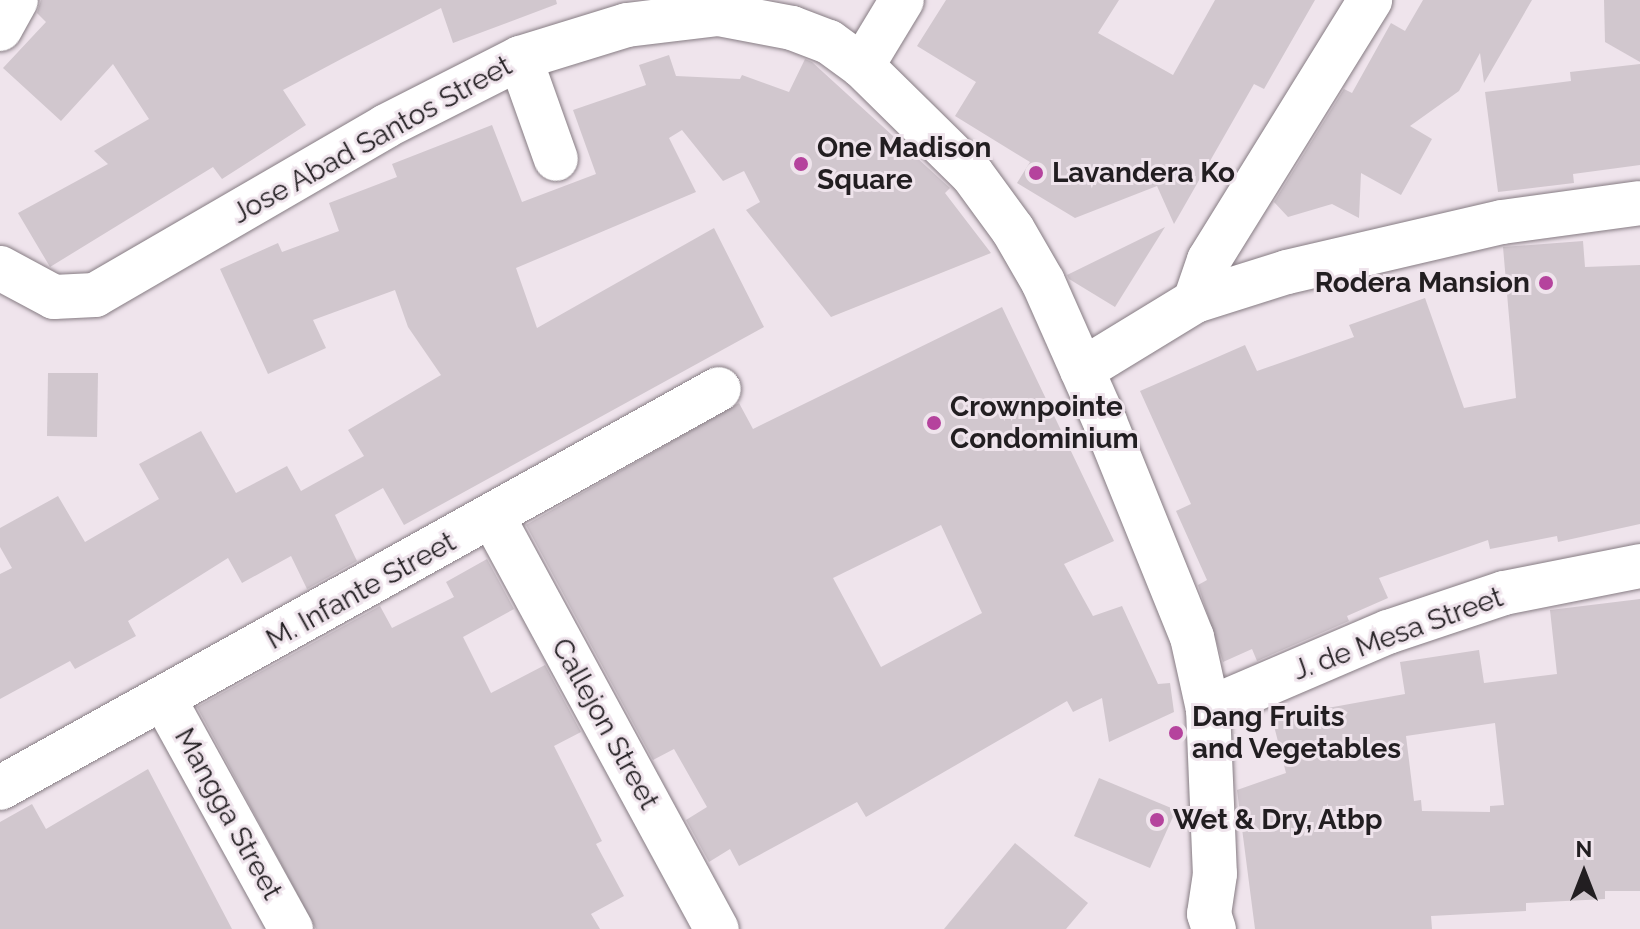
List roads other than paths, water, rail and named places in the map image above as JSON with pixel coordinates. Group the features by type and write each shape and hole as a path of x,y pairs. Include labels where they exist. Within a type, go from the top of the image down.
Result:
{"street":[{"path":"0,29 16,0"},
{"path":"862,66 902,0"},
{"path":"1195,301 1209,260 1370,0"},
{"name":"Jose Abad Santos Street","path":"0,268 54,297 95,295 386,126 520,58 627,25 718,14 792,28 829,42 862,66 972,174 1013,230 1082,370 1192,637 1208,709 1215,874 1207,924"},
{"path":"520,58 556,159"},
{"path":"1082,370 1195,301 1401,244 1502,222 1640,203"},
{"name":"M. Infante Street","path":"0,788 494,519 719,389"},
{"name":"Callejon Street","path":"494,519 717,929"},
{"name":"J. de Mesa Street","path":"1208,709 1388,632 1489,598 1640,566"},
{"name":"Mangga Street","path":"164,699 291,929"}],"place":[{"name":"One Madison Square","path":"801,164"},
{"name":"Lavandera Ko","path":"1036,173"},
{"name":"Rodera Mansion","path":"1546,283"},
{"name":"Crownpointe Condominium","path":"934,423"},
{"name":"Dang Fruits and Vegetables","path":"1176,733"},
{"name":"Wet & Dry, Atbp","path":"1157,820"}]}
